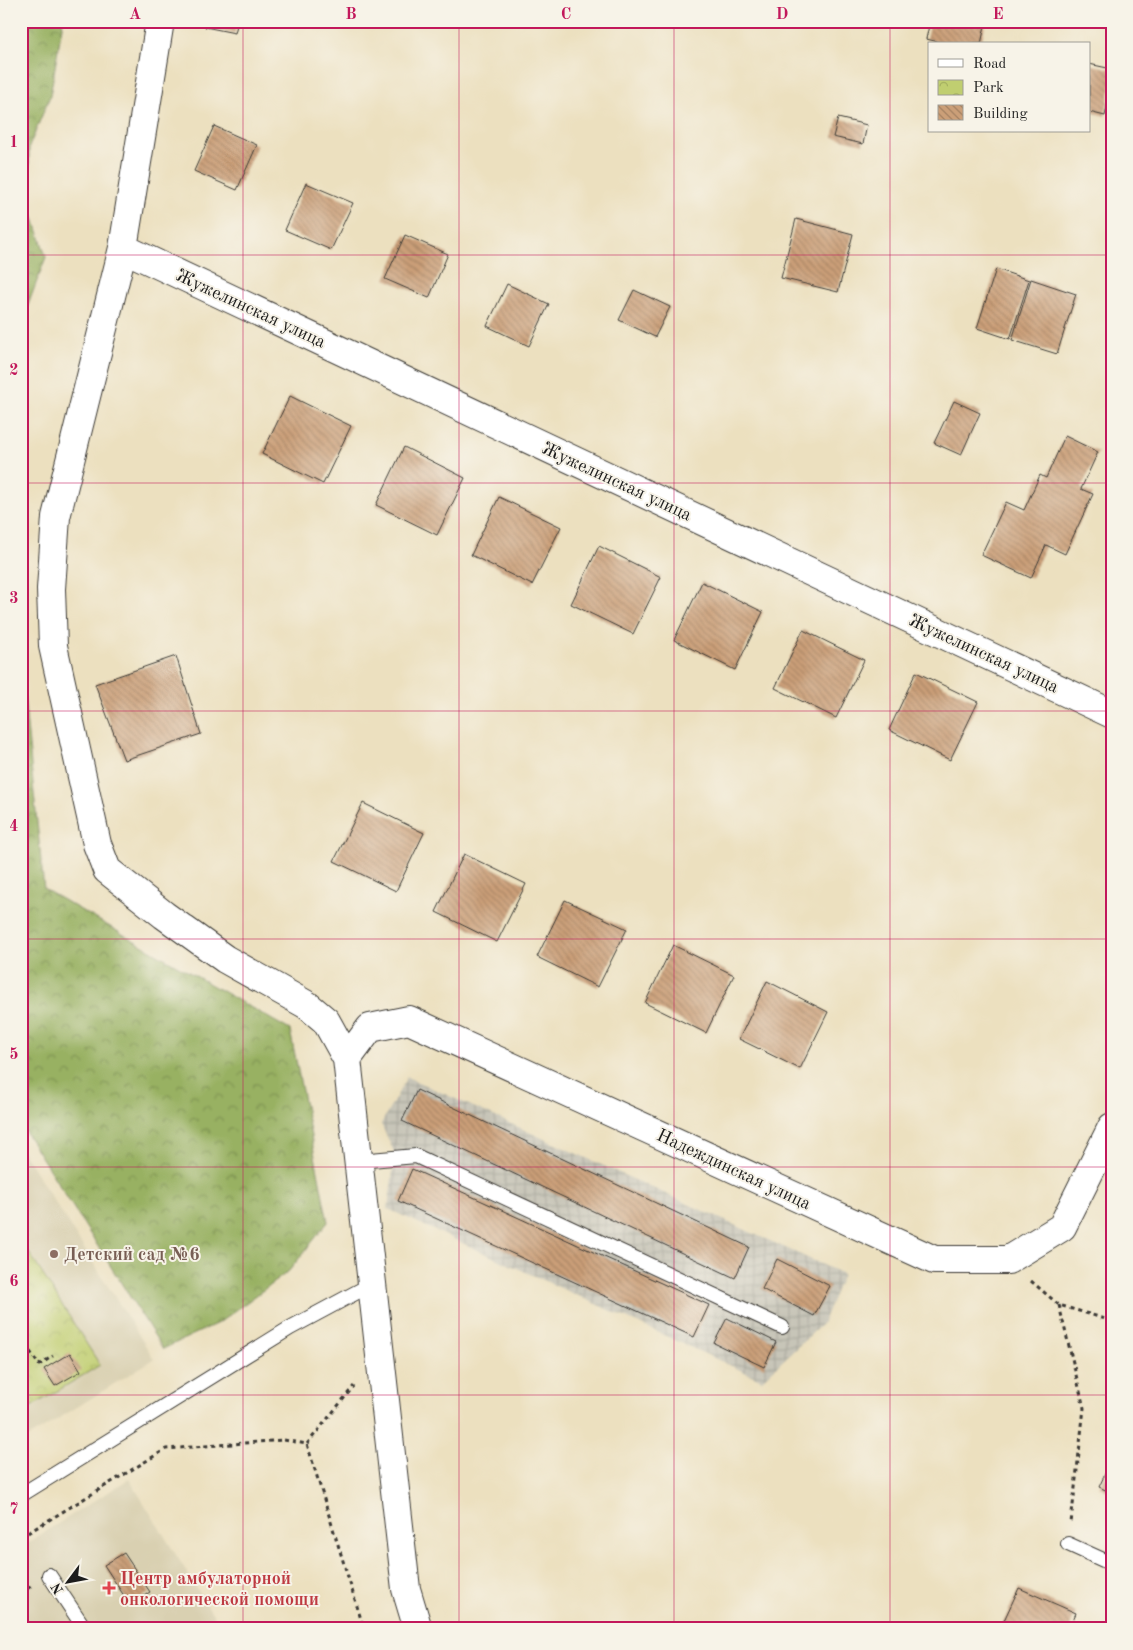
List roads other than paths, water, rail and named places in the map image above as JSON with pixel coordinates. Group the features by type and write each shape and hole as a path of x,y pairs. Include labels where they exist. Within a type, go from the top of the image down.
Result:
{"street":[{"path":"160,21 123,248 56,517 51,589 53,646 97,844 107,870 164,915 225,959 307,1005 326,1021 347,1058 406,1589 418,1629"},
{"name":"Жужелинская улица","path":"123,248 1112,714"},
{"name":"Надеждинская улица","path":"347,1058 370,1028 409,1020 934,1260 1008,1260 1062,1226 1112,1127"}],"lane":[{"path":"359,1161 416,1156 782,1327"},
{"path":"21,1495 290,1328 372,1284"},
{"path":"1068,1544 1112,1564"},
{"path":"49,1575 85,1629"}],"place":[{"name":"Детский сад №6","path":"54,1254"},
{"name":"Центр амбулаторной онкологической помощи","path":"109,1588"}]}
